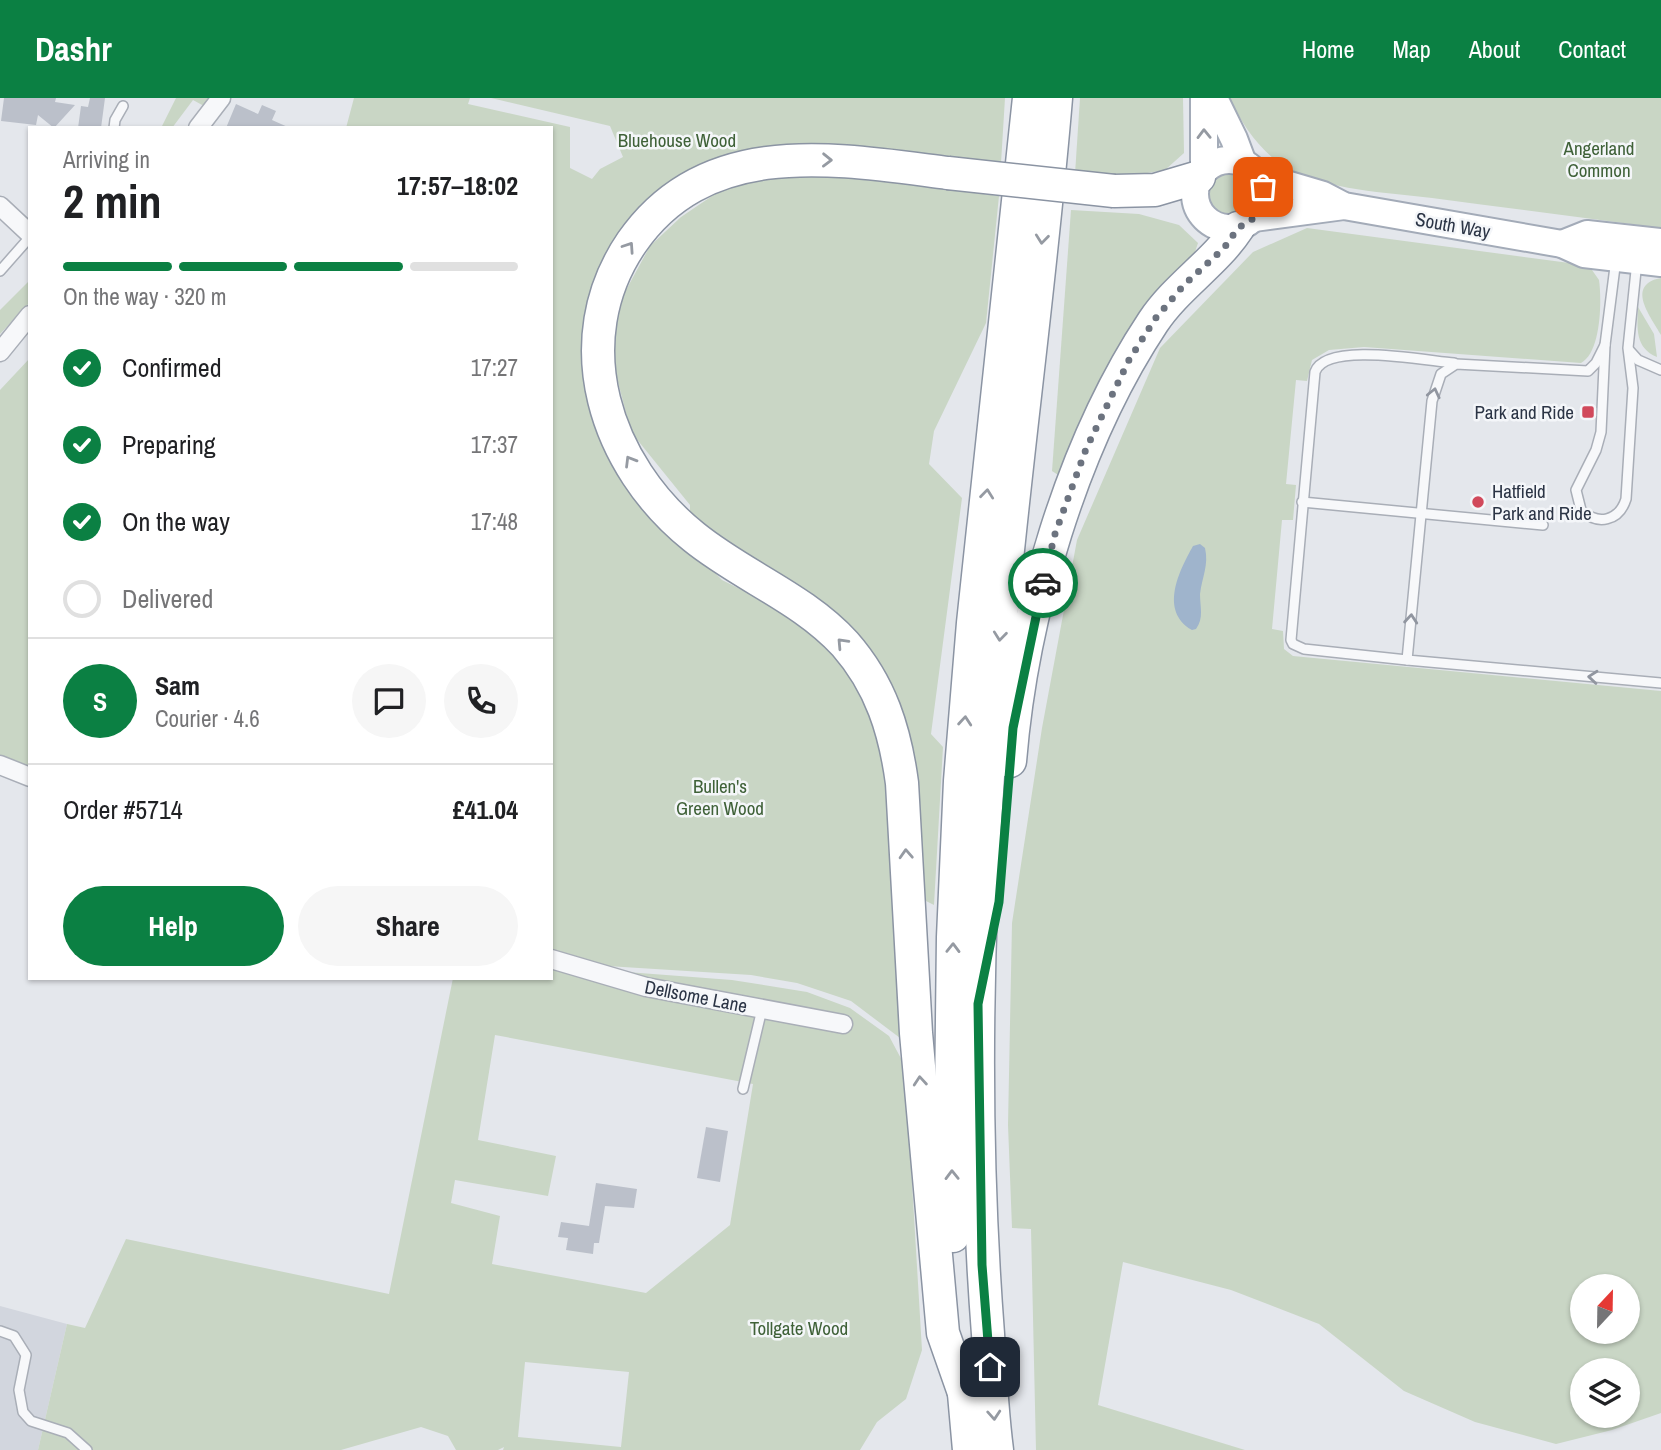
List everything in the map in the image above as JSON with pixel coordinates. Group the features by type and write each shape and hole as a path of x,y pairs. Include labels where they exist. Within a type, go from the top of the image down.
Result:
{"highway":[{"path":"969,1450 953,1235 953,937 960,781 973,623 1029,98"},
{"path":"997,1450 982,1265 978,1004 984,839 993,705 1056,98"},
{"path":"963,1390 943,1334 916,1033 902,783 897,743 888,715 875,686 860,663 824,624 693,536 671,515 629,460 605,410 598,372 597,343 601,311 624,254 642,228 680,195 701,182 743,166 770,161 845,160 1114,191 1155,190 1202,174"},
{"path":"978,1004 999,902 1013,728 1030,634 1055,534 1086,449 1129,360 1155,319 1184,285 1224,248 1246,223"}],"main road":[{"path":"1204,98 1202,174 1195,197 1202,215 1218,227 1246,223 1263,198 1214,98"},
{"path":"1202,174 1222,161 1251,170"},
{"name":"South Way","path":"1251,170 1323,195 1344,206 1562,244 1587,234 1637,255 1661,242"},
{"name":"South Way","path":"1246,223 1344,206"}],"street":[{"path":"200,126 221,98"},
{"path":"0,206 28,234"},
{"path":"0,352 28,317"},
{"path":"0,765 28,776"},
{"name":"Dellsome Lane","path":"553,960 646,987 844,1024"}],"lane":[{"path":"114,126 123,106"},
{"path":"0,271 28,238"},
{"path":"1605,345 1601,432 1597,450 1576,490 1581,510 1599,520 1606,520 1619,513 1626,499 1633,388 1628,348 1637,255"},
{"path":"1637,255 1605,345 1597,363 1588,371 1456,364 1362,354 1335,357 1321,363 1314,379 1290,634 1293,644 1304,649 1661,683"},
{"path":"1628,348 1639,360 1661,370"},
{"path":"1407,660 1433,392 1441,374 1456,364"},
{"path":"1302,502 1543,525"},
{"path":"743,1089 762,1009"},
{"path":"0,1331 14,1336 26,1355 19,1390 23,1412 32,1421 68,1433 87,1450"}],"shaded area":[{"path":"0,1306 67,1324 38,1450 0,1450"}],"green space":[{"path":"176,98 210,98 204,106 193,100 174,126 162,126"},
{"name":"Bullen's Green Wood","path":"354,98 470,98 468,104 570,127 570,168 592,179 600,169 623,157 610,126 491,98 1005,98 1001,163 866,148 673,188 595,300 639,495 722,580 810,624 859,677 883,735 908,1044 851,1001 797,983 751,975 607,966 553,950 553,126 347,126"},
{"path":"1080,98 1183,98 1184,153 1165,170 1124,177 1075,174"},
{"name":"Angerland Common","path":"1229,98 1661,98 1661,228 1376,192 1320,181 1286,167 1268,154 1246,128"},
{"path":"1229,171 1246,177 1252,194 1246,211 1229,217 1212,211 1206,194 1212,177"},
{"path":"839,175 999,196 986,323 934,431 929,464 962,498 931,734 943,747 934,905 926,901 917,880 912,771 895,692 852,636 690,520 690,505 631,432 613,363 619,303 650,246 681,217 715,194 757,178"},
{"path":"1071,210 1139,214 1179,225 1198,243 1189,270 1066,480 1052,471"},
{"path":"1307,228 1577,264 1592,270 1599,280 1599,326 1593,349 1581,363 1364,347 1329,350 1312,360 1307,381 1296,380 1286,484 1296,485 1293,520 1282,520 1272,629 1283,631 1284,649 1293,656 1661,691 1661,1413 1640,1420 1640,1358 1570,1358 1570,1428 1618,1428 1556,1444 1475,1422 1404,1391 1319,1324 1231,1290 1123,1262 1098,1405 1245,1450 1036,1450 1031,1229 1012,1228 1008,1125 1012,923 1042,728 1077,540 1160,348 1253,252"},
{"path":"1661,278 1661,335 1647,311 1642,295 1644,287"},
{"path":"28,282 28,304 0,334 0,310"},
{"path":"1638,307 1654,334 1657,357 1641,343"},
{"path":"28,360 28,769 0,758 0,390"},
{"name":"Tollgate Wood","path":"553,963 574,968 732,980 807,992 850,1008 889,1036 905,1066 922,1350 906,1399 877,1422 860,1450 503,1450 504,1447 498,1450 456,1450 448,1436 421,1427 341,1450 38,1450 67,1324 85,1328 126,1239 389,1294 453,980 553,980","holes":["495,1035 753,1084 730,1225 646,1293 492,1264 500,1216 451,1203 455,1180 548,1196 556,1156 478,1140","525,1362 629,1372 621,1447 518,1437"]}],"water":[{"path":"1200,544 1205,548 1206,566 1200,594 1200,621 1196,629 1192,630 1182,622 1176,612 1175,590 1182,567 1193,546"}],"building":[{"path":"4,98 56,98 55,102 75,105 56,126 52,126 38,115 36,125 1,121"},
{"path":"90,98 105,98 101,126 78,126 81,106 88,107"},
{"path":"236,104 258,114 262,105 276,111 272,120 286,126 227,126"},
{"path":"706,1127 728,1131 720,1182 697,1178"},
{"path":"596,1183 637,1189 634,1208 605,1206 599,1243 594,1243 593,1254 566,1250 568,1238 558,1237 561,1222 589,1226"}],"way so far":[{"path":"1043,583 1055,534 1086,449 1129,360 1155,319 1184,285 1224,248 1238,228 1254,218 1261,208 1263,187"}],"place":[{"name":"Park and Ride","path":"1588,412"},
{"name":"Hatfield Park and Ride","path":"1478,502"}],"route":[{"path":"990,1367 982,1265 978,1004 999,902 1013,728 1030,634 1043,583"}],"park label":[{"name":"Bluehouse Wood","path":"677,140"}]}
